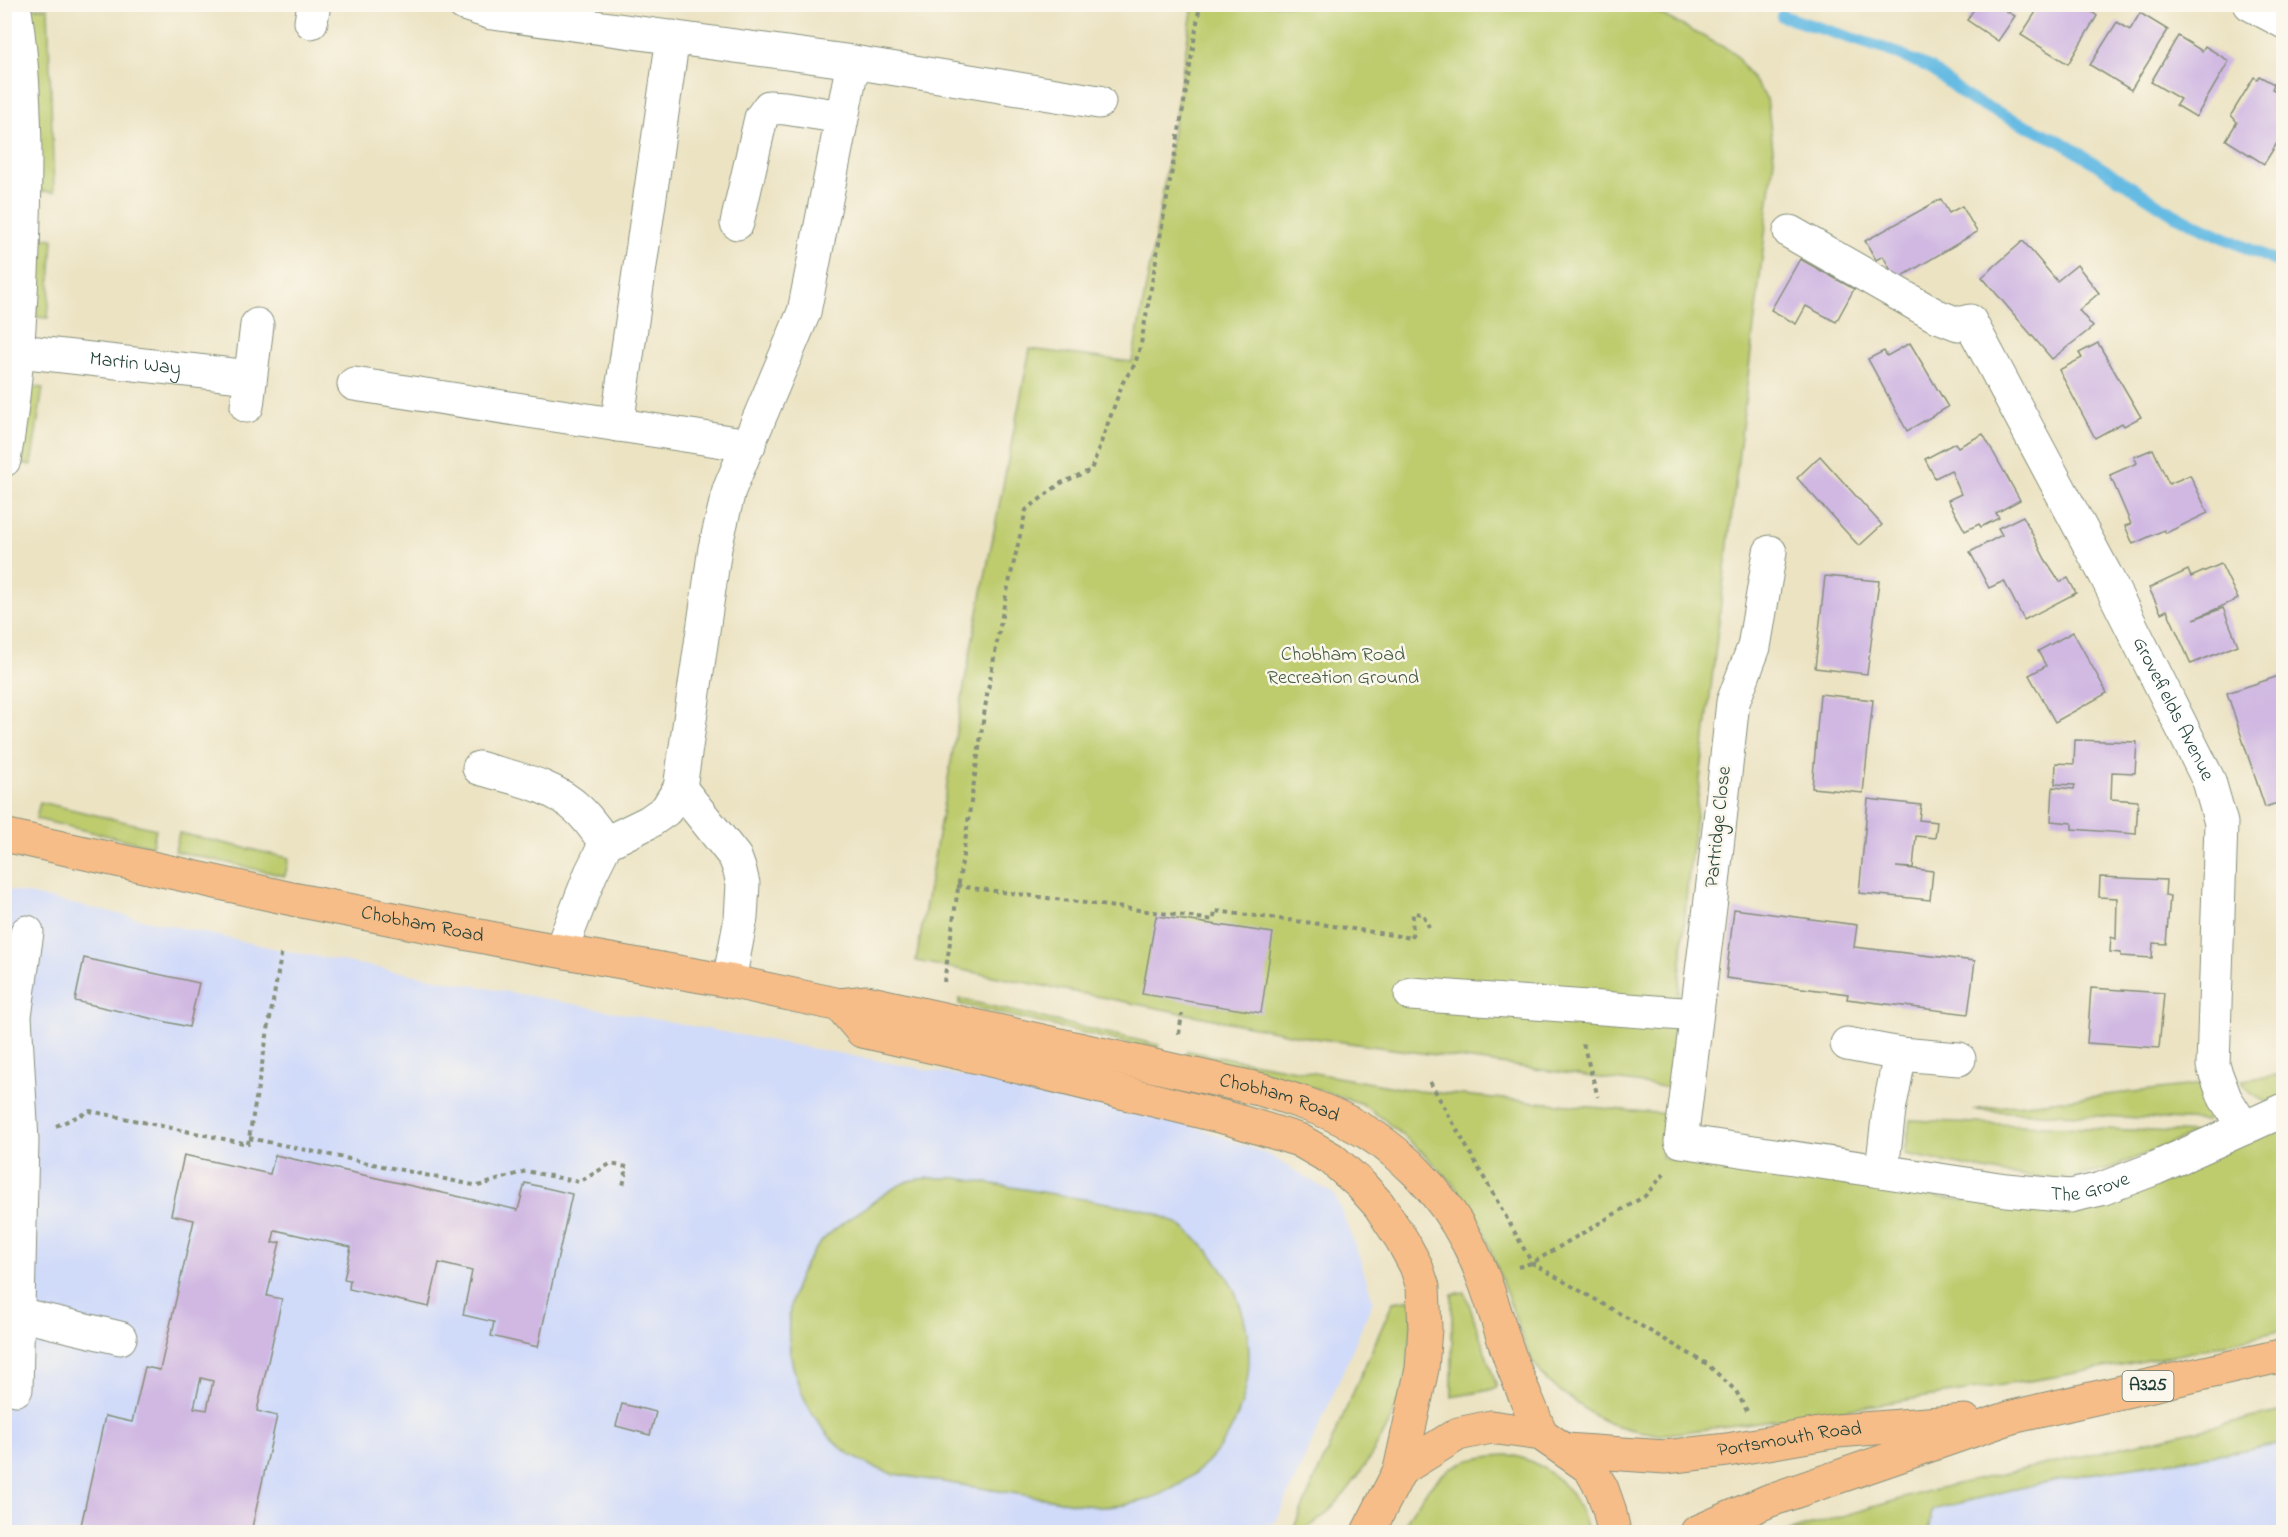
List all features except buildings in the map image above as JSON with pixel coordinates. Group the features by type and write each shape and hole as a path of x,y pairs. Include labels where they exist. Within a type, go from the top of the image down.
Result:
{"main road":[{"name":"Chobham Road","path":"4,835 292,899 729,981 840,1005 867,1002 1263,1090 1326,1112 1391,1148 1430,1186 1449,1211 1469,1244 1514,1366 1554,1442"},
{"name":"Chobham Road","path":"840,1005 862,1031 1231,1119 1299,1140 1332,1160 1360,1184 1379,1205 1416,1266 1423,1287 1425,1328 1422,1369 1400,1470 1368,1533"},
{"name":"Portsmouth Road","path":"1697,1533 1768,1501 2012,1417 2283,1355"},
{"name":"Portsmouth Road","path":"1400,1470 1458,1434 1491,1427 1554,1442 1665,1457 1727,1450 1837,1431 2012,1417"},
{"path":"1554,1442 1590,1468 1602,1489 1614,1533"}],"street":[{"path":"4,460 9,386 19,351 25,163 18,28 14,4"},
{"path":"464,4 492,13 853,62 1099,102"},
{"path":"2250,4 2283,22"},
{"path":"617,425 673,37"},
{"path":"561,950 588,881 606,843 649,822 666,810 680,788 715,548 729,490 804,312 853,62"},
{"path":"737,223 761,118 769,108 785,108 842,117"},
{"name":"Grovefields Avenue","path":"1790,232 1935,315 1958,324 1970,321 2105,574 2209,781 2221,823 2212,1066 2225,1098 2244,1128"},
{"name":"Martin Way","path":"19,351 249,392 257,325"},
{"path":"354,384 749,445"},
{"name":"Partridge Close","path":"1681,1141 1687,1107 1733,702 1754,647 1770,552"},
{"path":"479,768 544,788 559,795 579,809 606,843"},
{"path":"680,788 735,857 740,871 743,884 742,910 729,981"},
{"path":"16,1389 18,1314 12,1277 22,1141 15,1016 27,932"},
{"path":"1411,994 1696,1015"},
{"path":"1847,1044 1900,1054 1959,1059"},
{"path":"1882,1170 1889,1110 1900,1054"},
{"name":"The Grove","path":"1681,1141 2006,1190 2070,1196 2101,1189 2156,1168 2283,1110"},
{"path":"18,1314 120,1338"}],"path":[{"path":"944,986 987,695 1005,600 1026,510 1061,483 1091,470 1123,381 1135,364 1141,344 1200,4"},
{"path":"957,886 1214,920 1215,911 1412,938 1413,913 1423,914 1429,927"},
{"path":"22,1141 90,1111 248,1144 282,950"},
{"path":"1546,1004 1583,1044 1598,1097"},
{"path":"1179,1040 1182,1014"},
{"path":"1430,1082 1532,1263 1707,1364 1736,1391 1748,1413"},
{"path":"249,1138 478,1186 526,1171 579,1182 610,1164 627,1167 623,1186"},
{"path":"1532,1263 1645,1196 1667,1170 1681,1141"}],"shaded area":[{"path":"5,889 282,950 1160,1113 1269,1155 1335,1195 1359,1256 1373,1301 1276,1522 1239,1532 5,1532"},
{"path":"2283,1416 2283,1532 1818,1532"}],"green space":[{"name":"Chobham Road Recreation Ground","path":"1193,5 1643,5 1733,52 1767,99 1774,158 1687,889 1671,1088 1300,1036 916,961 970,653 1030,349 1132,362 1157,228"},
{"path":"31,8 48,8 54,192 39,191"},
{"path":"40,238 53,239 48,318 36,317"},
{"path":"32,387 43,388 31,465 20,463"},
{"path":"40,802 156,829 152,846 36,819"},
{"path":"179,833 289,858 285,876 175,851"},
{"path":"960,999 1159,1045 1157,1050 959,1004"},
{"path":"1187,1051 1418,1091 1666,1114 1662,1158 2067,1215 2123,1201 2220,1153 2283,1126 2283,1330 2183,1354 2048,1378 1803,1416 1661,1435 1629,1429 1611,1424 1593,1415 1548,1382 1533,1362 1481,1223 1452,1182 1420,1150 1360,1103 1268,1073 1186,1057"},
{"path":"2283,1074 2283,1097 2266,1102 2248,1090 2242,1080"},
{"path":"2203,1084 2210,1107 2206,1121 1972,1110"},
{"path":"1910,1120 2197,1133 2106,1170 2059,1180 2005,1174 1905,1154"},
{"path":"931,1178 957,1178 1143,1209 1175,1222 1191,1234 1224,1273 1243,1316 1249,1361 1241,1405 1222,1444 1191,1476 1150,1498 1099,1507 894,1474 860,1460 845,1451 831,1438 814,1417 793,1367 789,1341 790,1314 795,1288 806,1263 822,1241 837,1227 899,1185"},
{"path":"1465,1292 1497,1387 1452,1397 1452,1294"},
{"path":"1414,1299 1404,1385 1389,1424 1360,1472 1326,1514 1308,1527 1292,1532 1393,1302"},
{"path":"2283,1411 2283,1444 2087,1474 2011,1490 1932,1510 1929,1532 1787,1532 1935,1489"},
{"path":"1511,1455 1538,1465 1561,1482 1578,1505 1587,1532 1403,1532 1407,1520 1429,1487 1449,1470 1470,1460"}],"waterway":[{"path":"1782,16 1885,49 1929,67 1971,100 2060,141 2175,215 2284,265"}]}
